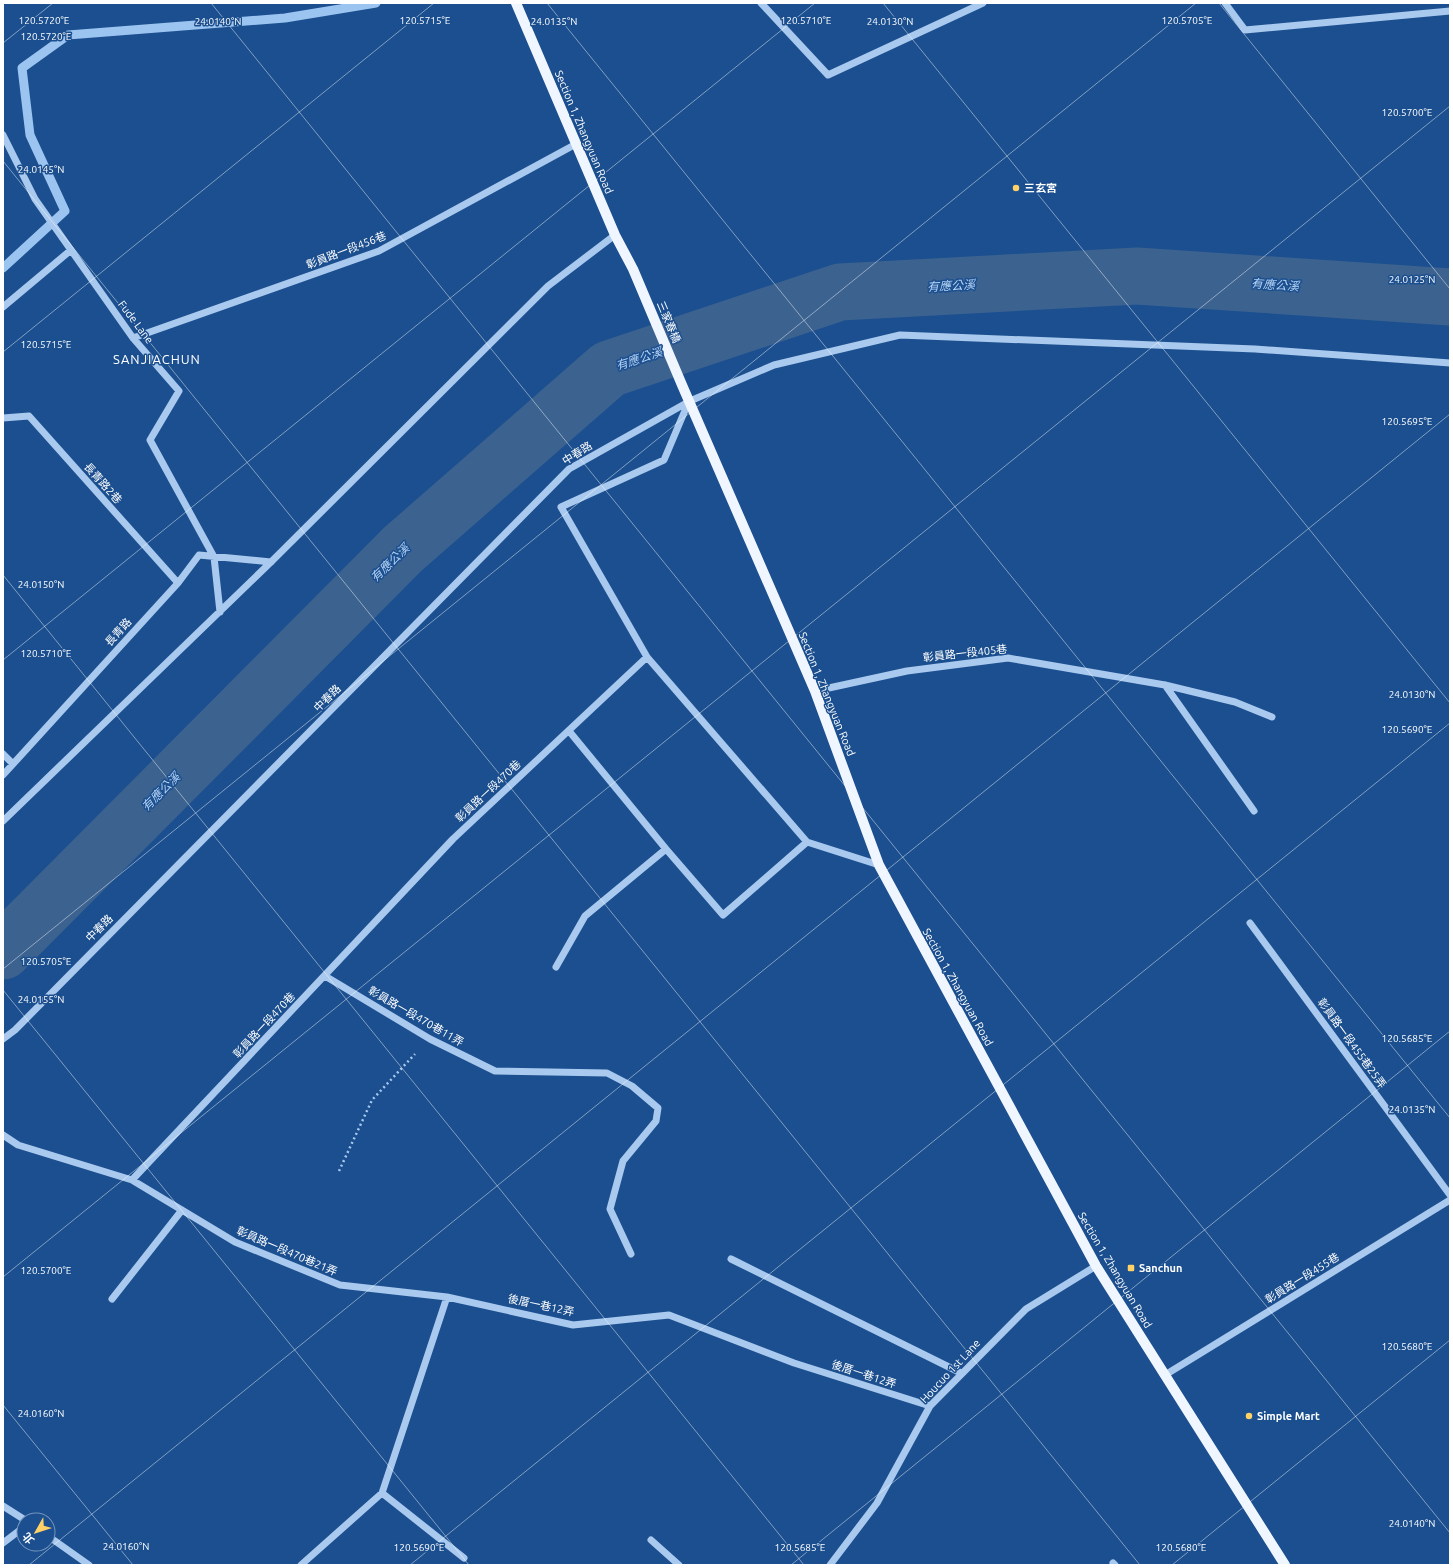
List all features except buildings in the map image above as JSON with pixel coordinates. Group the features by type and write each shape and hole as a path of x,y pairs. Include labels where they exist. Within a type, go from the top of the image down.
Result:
{"main road":[{"name":"Section 1, Zhangyuan Road","path":"516,3 615,235 633,268"},
{"name":"三家春橋","path":"633,268 682,385"},
{"name":"Section 1, Zhangyuan Road","path":"682,385 815,691 878,865 1096,1266 1285,1565"}],"street":[{"path":"761,3 828,75 983,3"},
{"path":"1224,3 1245,30 1450,11"},
{"name":"Fude Lane","path":"3,135 36,199 71,250 133,338 179,391 150,440 214,557 220,612"},
{"name":"彰員路一段456巷","path":"133,338 379,251 576,144"},
{"path":"3,821 271,562 548,286 615,235"},
{"path":"3,307 71,250"},
{"name":"中春路","path":"3,1039 20,1024 570,469 690,401 774,365 900,335 1254,349 1450,363"},
{"path":"690,401 664,460 561,507 647,657 807,842 878,865"},
{"name":"長青路2巷","path":"3,418 29,416 178,583"},
{"name":"長青路","path":"3,775 178,583 199,555 271,562"},
{"name":"彰員路一段470巷","path":"132,1180 453,839 647,657"},
{"name":"彰員路一段405巷","path":"815,691 907,671 1008,658 1165,685 1235,702 1272,717"},
{"path":"1165,685 1254,811"},
{"path":"569,730 666,850 723,915 807,842"},
{"path":"3,754 13,764"},
{"path":"556,967 585,916 666,850"},
{"name":"彰員路一段455巷25弄","path":"1250,923 1450,1195"},
{"name":"彰員路一段470巷11弄","path":"325,976 430,1039 495,1071 607,1073 632,1086 658,1108 656,1121 623,1161 610,1209 631,1254"},
{"name":"彰員路一段470巷21弄","path":"3,1135 18,1145 132,1180 235,1242 340,1285 447,1296"},
{"name":"彰員路一段455巷","path":"1165,1375 1450,1200"},
{"path":"112,1299 182,1210"},
{"path":"731,1259 961,1373"},
{"name":"Houcuo 1st Lane","path":"830,1565 877,1503 930,1406 1026,1309 1096,1266"},
{"path":"301,1565 382,1493 447,1296"},
{"name":"後厝一巷12弄","path":"447,1296 573,1324 669,1315 794,1363 930,1406"},
{"path":"382,1493 464,1558"},
{"path":"3,1506 16,1514"},
{"path":"3,1544 16,1533"},
{"path":"651,1540 679,1565"},
{"path":"56,1542 84,1563"}],"path":[{"path":"339,1171 372,1100 430,1039"}],"waterway":[{"path":"3,268 65,211 30,135 22,68 68,35 285,18 376,3"},
{"name":"有應公溪","path":"3,951 403,549 609,369 840,292 1137,276 1450,297"}],"place":[{"name":"三玄宮","path":"1016,188"},
{"name":"Sanchun","path":"1131,1268"},
{"name":"Simple Mart","path":"1249,1416"}],"district":[{"name":"SANJIACHUN","path":"157,359"}]}
